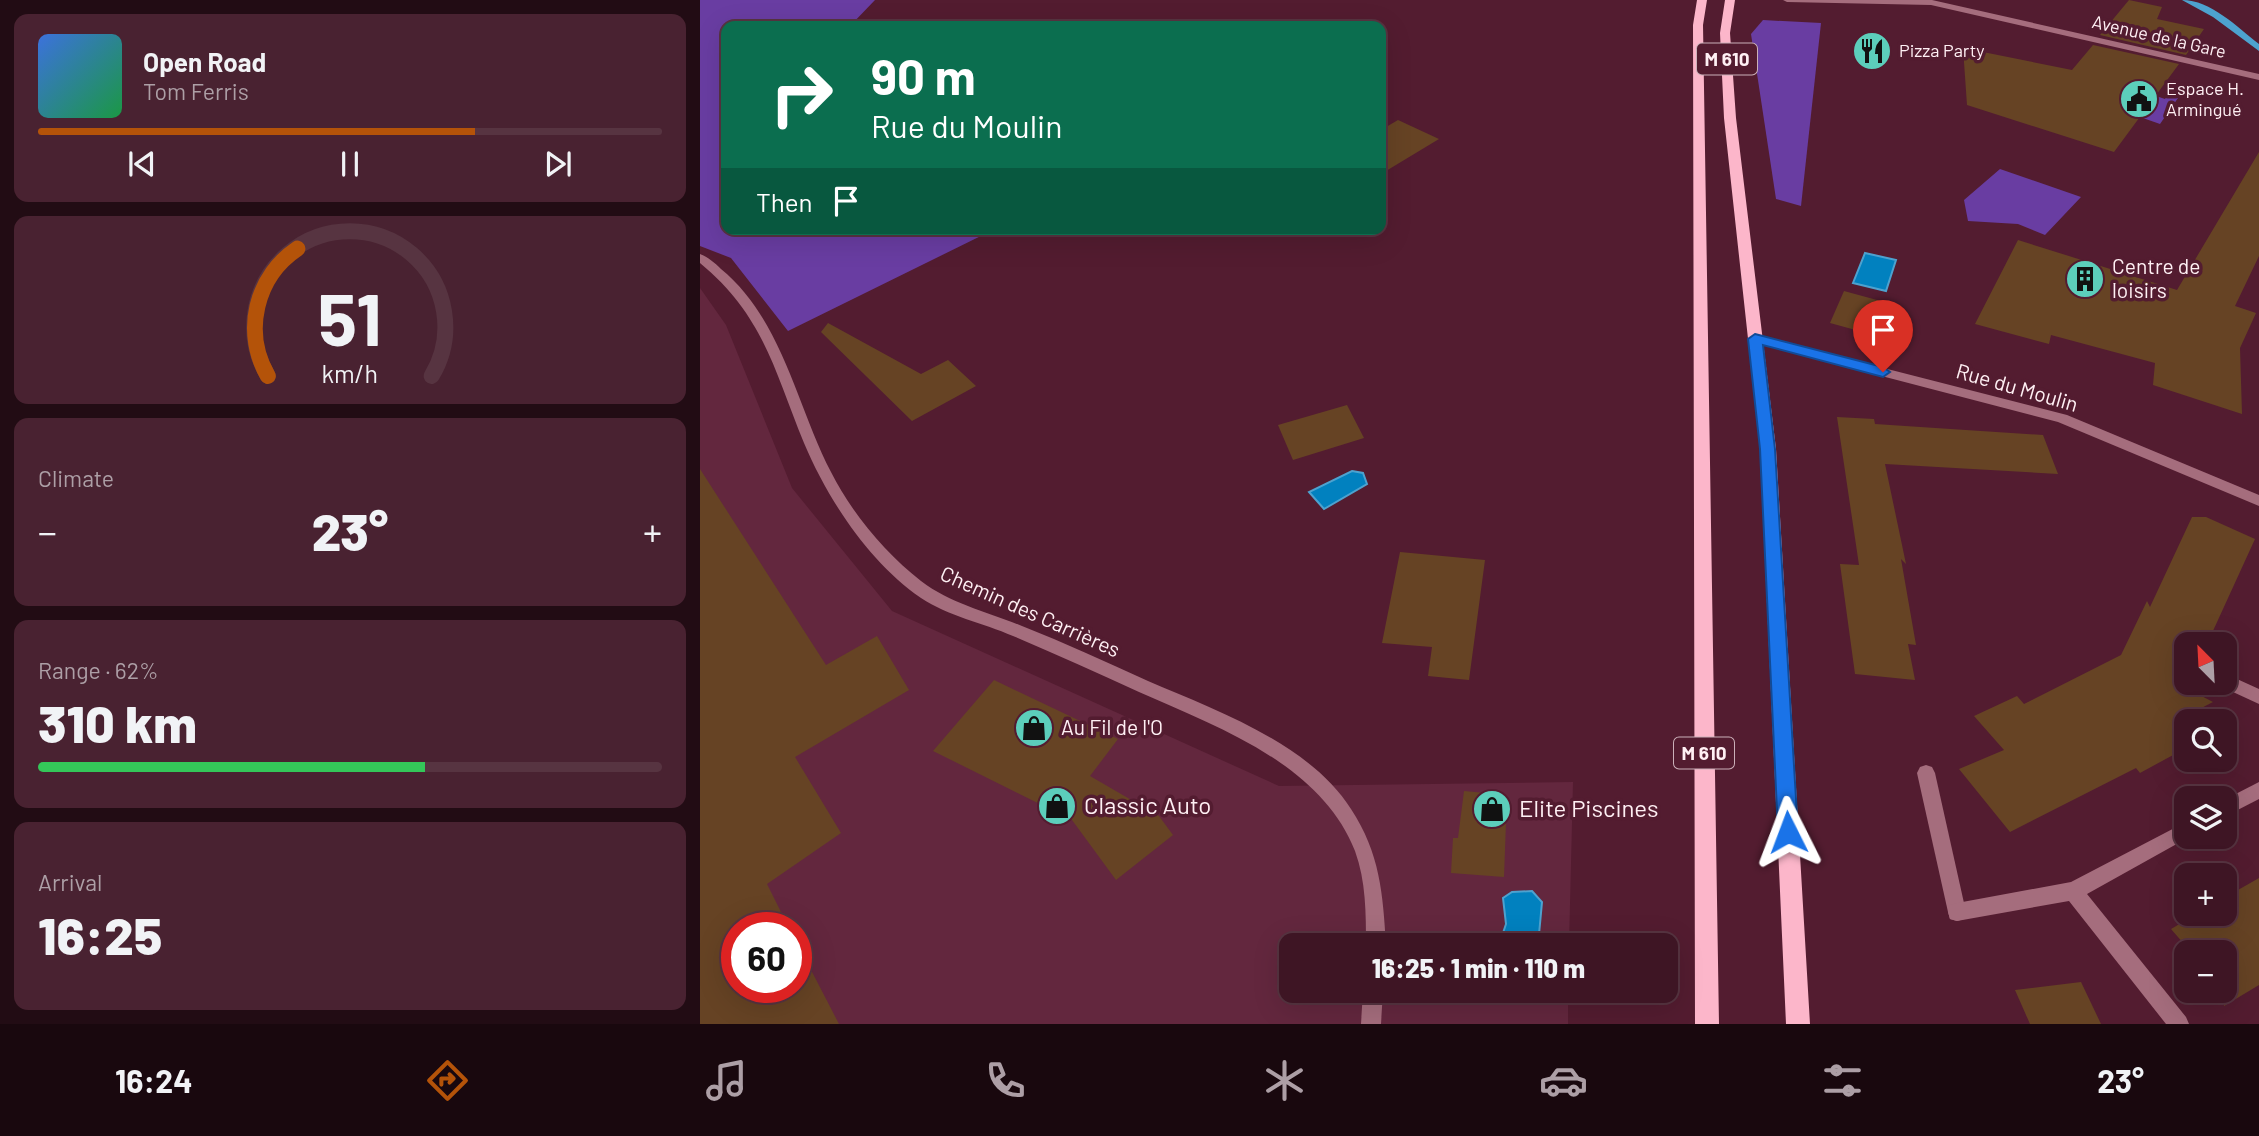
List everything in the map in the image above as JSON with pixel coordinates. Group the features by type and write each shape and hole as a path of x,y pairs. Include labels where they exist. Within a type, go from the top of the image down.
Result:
{"main road":[{"name":"M 610","path":"1702,0 1698,25 1707,1024"},
{"name":"M 610","path":"1730,0 1726,33 1730,118 1768,449 1798,1024"}],"street":[{"name":"Avenue de la Gare","path":"1787,0 1925,1 2259,77"},
{"name":"Chemin des Carrières","path":"700,257 721,272 772,342 825,475 879,551 928,594 1251,734 1301,765 1340,808 1362,844 1374,881 1376,933"},
{"name":"Rue du Moulin","path":"1755,339 2062,418 2259,501"},
{"path":"2237,686 2259,697"},
{"path":"1926,773 1957,912 2073,891 2174,836"},
{"path":"2237,802 2259,790"},
{"path":"2073,891 2179,1024"},
{"path":"1371,1024 1372,1003"}],"shaded area":[{"path":"700,0 875,0 855,21 721,21 721,235 983,235 788,331 731,258 700,246"},
{"path":"1763,20 1821,23 1801,206 1776,199 1751,34"},
{"path":"2168,95 2178,98 2160,124 2140,117 2156,96 2165,99"},
{"path":"2000,169 2081,197 2045,235 2018,224 1968,221 1964,200"},
{"path":"700,288 726,325 792,488 892,611 1279,786 1573,782 1569,933 1279,933 1279,1003 1568,1003 1568,1024 700,1024"}],"water":[{"path":"1865,253 1896,260 1886,291 1853,283"},
{"path":"1352,471 1363,473 1367,484 1324,509 1309,492"},
{"path":"1532,891 1542,902 1539,933 1503,933 1506,924 1503,898 1512,892"}],"building":[{"path":"2129,0 2162,7 2157,19 2204,29 2186,55 2100,35"},
{"path":"2093,45 2179,64 2114,152 1967,105 1963,48 2072,70"},
{"path":"1398,120 1439,139 1386,171 1386,127"},
{"path":"2259,152 2259,256 2235,306 2256,313 2240,348 2242,414 2153,385 2155,363 2051,335 2049,344 1975,324 2018,240 2177,290"},
{"path":"1844,291 1888,303 1881,337 1830,323"},
{"path":"828,323 921,374 948,360 976,386 912,421 821,332"},
{"path":"1347,405 1364,438 1293,460 1278,425"},
{"path":"1837,417 1874,419 1875,424 2043,435 2058,474 1885,464 1906,564 1901,559 1916,645 1908,644 1915,680 1855,674 1840,564 1859,565"},
{"path":"700,469 826,665 877,636 909,690 795,757 841,833 767,884 781,912 721,912 721,1003 812,1003 812,972 839,1024 700,1024"},
{"path":"2192,517 2206,517 2255,539 2212,632 2174,632 2174,695 2200,695 2213,702 2200,709 2174,709 2174,755 2140,773 2136,768 2010,832 1959,769 2004,750 1974,716 2017,696 2024,704 2121,655 2147,601 2150,607"},
{"path":"1400,552 1485,560 1469,680 1428,676 1432,647 1382,643"},
{"path":"994,680 1118,739 1090,776 1159,816 1173,835 1116,880 1072,820 933,751"},
{"path":"1464,791 1507,795 1504,877 1451,873 1453,838 1458,838"},
{"path":"2259,878 2259,985 2237,998 2237,940 2181,940 2171,929 2176,926 2237,926 2237,891"},
{"path":"2081,982 2101,1024 2030,1024 2015,990"}],"waterway":[{"path":"2186,0 2216,15 2259,48"}],"place":[{"name":"Pizza Party","path":"1872,51"},
{"name":"Espace H. Armingué","path":"2139,99"},
{"name":"Centre de loisirs","path":"2085,279"},
{"name":"Au Fil de l'O","path":"1034,728"},
{"name":"Classic Auto","path":"1057,806"},
{"name":"Elite Piscines","path":"1492,809"}],"route":[{"path":"1788,832 1768,449 1755,339 1883,372"}]}
